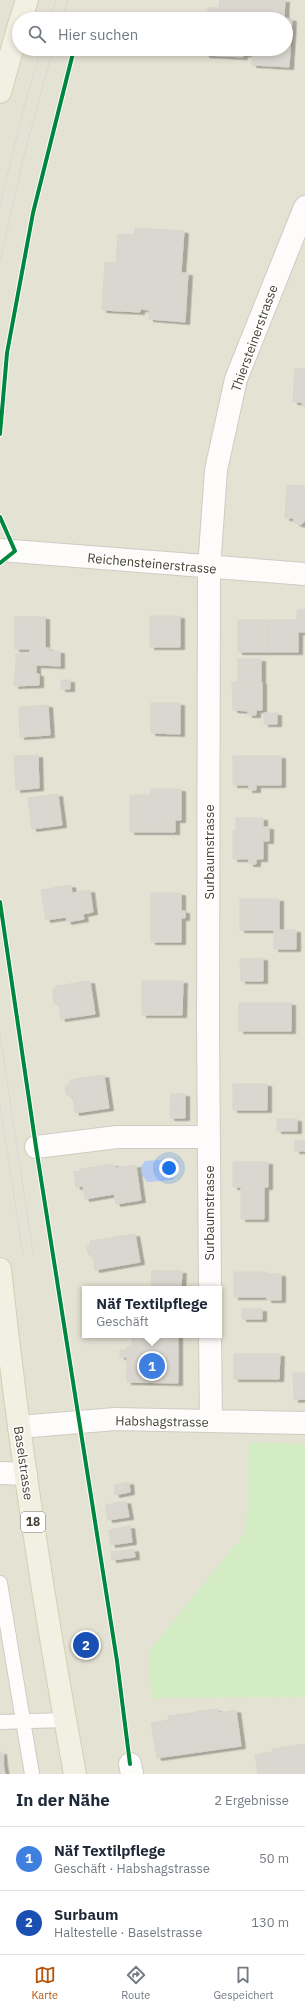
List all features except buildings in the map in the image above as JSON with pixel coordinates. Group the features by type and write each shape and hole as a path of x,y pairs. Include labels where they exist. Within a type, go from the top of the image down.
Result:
{"main road":[{"path":"23,12 27,0"},
{"path":"0,92 12,50"},
{"name":"Baselstrasse","path":"0,1268 19,1427 65,1720 75,1774"}],"street":[{"name":"Thiersteinerstrasse","path":"209,568 216,470 236,379 305,207"},
{"name":"Reichensteinerstrasse","path":"0,550 209,568 305,574"},
{"name":"Surbaumstrasse","path":"209,568 210,1286"},
{"path":"36,1147 117,1138 209,1137"},
{"path":"210,1338 211,1421"},
{"name":"Habshagstrasse","path":"19,1427 115,1419 305,1423"},
{"path":"0,1473 26,1474"}],"lane":[{"path":"0,1583 32,1774"},
{"path":"0,1722 65,1720"}],"shaded area":[{"path":"0,0 305,0 305,1774 0,1774"}],"green space":[{"path":"249,1442 305,1444 305,1697 151,1698 149,1651 246,1532"}],"water":[{"path":"173,1159 178,1161 179,1169 172,1180 147,1182 142,1175 141,1167 145,1161"}],"tram line":[{"path":"52,12 56,0"},
{"path":"64,12 68,0"},
{"path":"0,206 23,110 39,56"},
{"path":"0,262 24,155 51,56"},
{"path":"0,1034 33,1253"},
{"path":"0,1104 23,1255"}],"cycle path":[{"path":"0,434 7,353 33,213 72,56"},
{"path":"0,517 15,551 0,563"},
{"path":"0,902 36,1147 117,1661 130,1764"}],"place":[{"name":"Näf Textilpflege","path":"152,1366"},
{"name":"Surbaum","path":"86,1645"}]}
